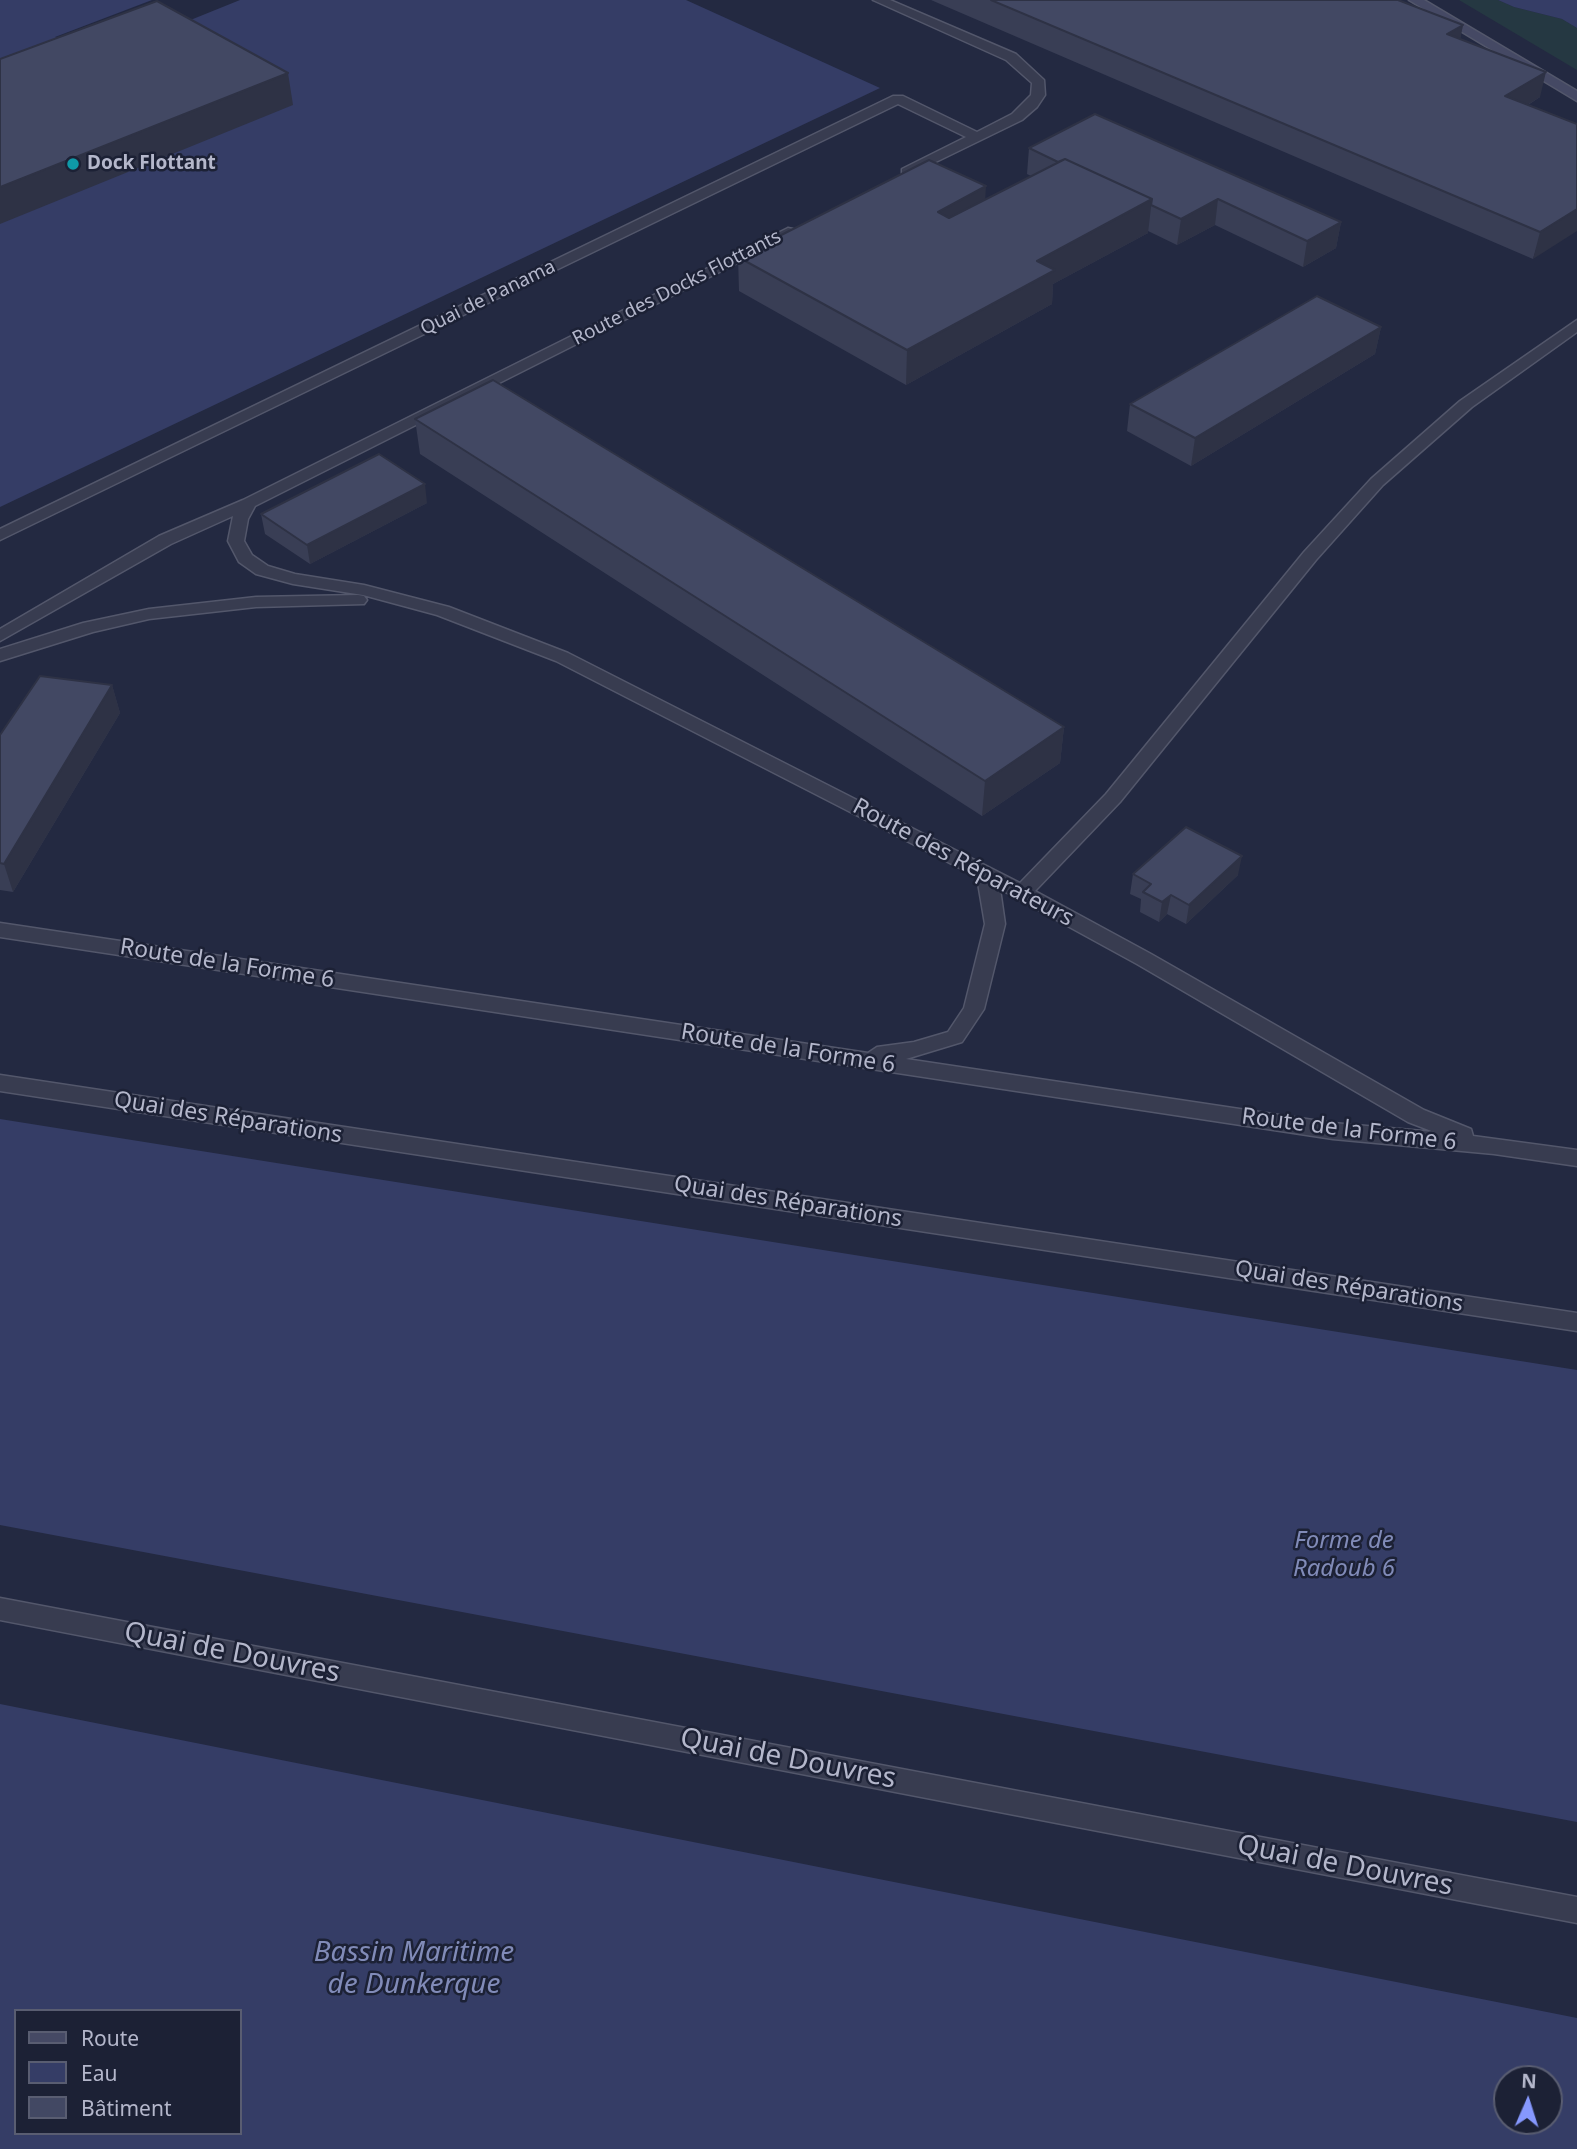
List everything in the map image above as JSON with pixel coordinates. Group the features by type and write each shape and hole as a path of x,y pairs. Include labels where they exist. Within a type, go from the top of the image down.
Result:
{"street":[{"path":"1415,0 1577,97"}],"lane":[{"path":"879,0 1010,57 1035,77 1039,89 1032,104 1017,117 891,180"},
{"name":"Quai de Panama","path":"0,535 898,99 977,137"},
{"name":"Route des Docks Flottants","path":"0,636 165,540 249,503 804,224"},
{"path":"1022,892 1113,798 1326,538 1377,482 1466,404 1577,325"},
{"path":"249,503 240,519 236,541 239,551 252,564 274,574 364,590 419,605"},
{"path":"0,655 100,625 173,611 285,600 346,600 419,605"},
{"name":"Route des Réparateurs","path":"419,605 495,629 562,657 1022,892 1416,1116 1494,1146"},
{"path":"848,1058 914,1051 937,1045 954,1037 965,1024 974,1009 995,924 992,894 986,873"},
{"name":"Route de la Forme 6","path":"0,930 1333,1131 1494,1146 1577,1158"},
{"name":"Quai des Réparations","path":"0,1083 1577,1322"},
{"name":"Quai de Douvres","path":"0,1609 1577,1910"}],"shaded area":[{"path":"1459,0 1498,0 1514,7 1562,19 1577,28 1577,70"}],"water":[{"path":"0,0 686,0 880,88 0,507"},
{"path":"1498,0 1577,0 1577,28 1562,19 1514,7"},
{"name":"Forme de Radoub 6","path":"0,1119 1577,1370 1577,1822 0,1525"},
{"name":"Bassin Maritime de Dunkerque","path":"0,1704 1577,2018 1577,2149 0,2149"}],"pier":[{"path":"152,0 240,0 94,59 55,37"}],"building":[{"path":"991,0 1398,0 1463,25 1447,34 1546,72 1505,96 1577,124 1577,209 1540,232"},
{"name":"Dock Flottant","path":"157,1 288,73 0,187 0,59"},
{"path":"1095,114 1341,222 1307,241 1218,199 1181,219 1151,205 1152,199 1065,159 1058,162 1029,148"},
{"path":"1065,159 1152,199 1037,261 1055,270 907,350 738,257 929,160 986,186 938,212 949,218"},
{"path":"1317,296 1381,327 1195,438 1130,404"},
{"path":"493,380 1064,727 985,781 415,419"},
{"path":"379,454 425,484 307,545 261,514"},
{"path":"40,676 112,685 4,864 0,863 0,735"},
{"path":"1186,827 1242,856 1189,905 1171,895 1162,902 1143,892 1151,884 1133,874"}],"place":[{"name":"Dock Flottant","path":"73,164"}]}
